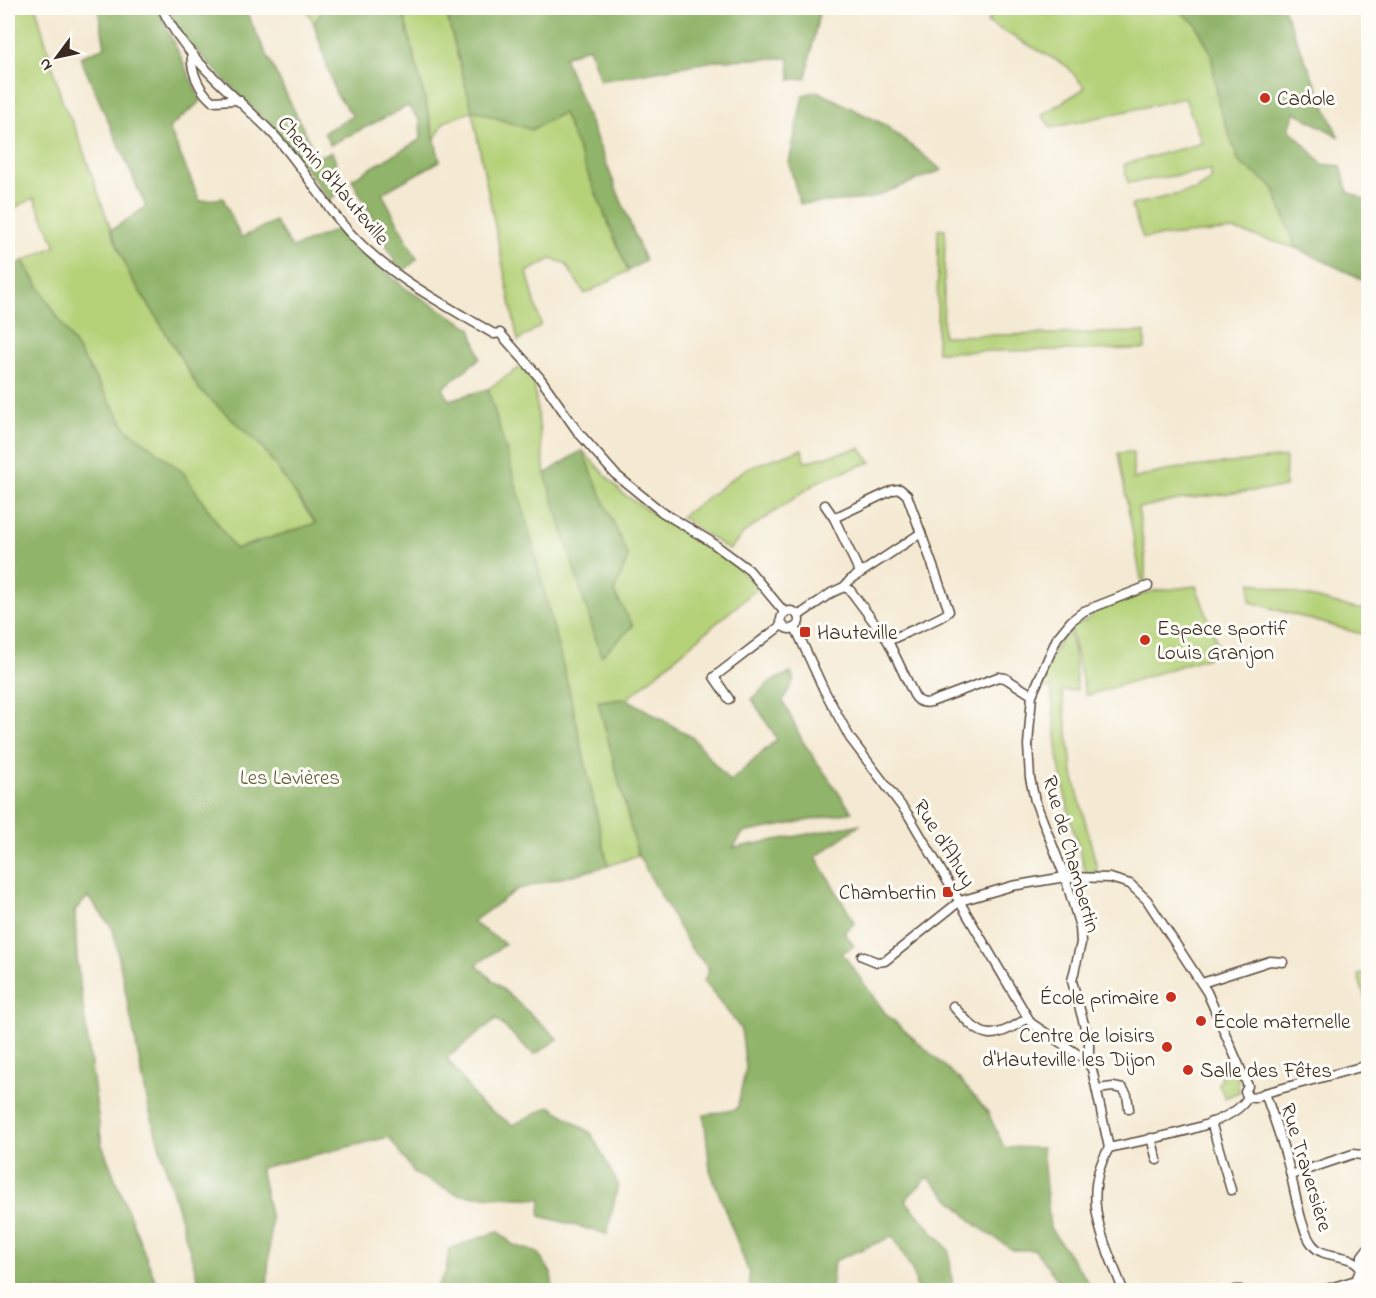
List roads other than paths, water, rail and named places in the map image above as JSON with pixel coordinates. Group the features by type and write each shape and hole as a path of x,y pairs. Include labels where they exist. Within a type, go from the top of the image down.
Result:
{"street":[{"name":"Chemin d'Hauteville","path":"162,8 169,24 203,67 286,148 323,201 375,258 439,302 494,334 500,333 540,378 578,432 615,474 662,512 710,541 749,570 785,613"},
{"path":"192,54 193,72 206,96 212,100 239,100"},
{"path":"834,518 893,490 900,489 907,495 949,611 941,618 910,629 888,641"},
{"path":"825,505 834,518 860,573"},
{"path":"798,616 921,533"},
{"name":"Rue de Chambertin","path":"1110,1148 1092,1069 1085,1059 1089,1042 1071,977 1080,950 1081,935 1065,878 1031,784 1028,745 1032,695 1053,646 1071,621 1084,611 1148,586"},
{"path":"844,587 855,596 888,641 914,695 920,702 931,702 998,677 1005,678 1032,695"},
{"path":"792,611 798,616 798,623 795,627 788,628 783,624 782,618 785,613 792,611"},
{"path":"729,699 714,677 783,624"},
{"name":"Rue d'Ahuy","path":"795,627 823,688 850,738 909,816 1028,1018 1036,1027 1085,1059"},
{"path":"862,956 874,961 885,961 960,901 1012,886 1065,878 1110,878 1131,884 1147,900 1202,983 1213,1002 1248,1086"},
{"path":"1202,983 1255,965 1283,962"},
{"path":"953,1006 976,1029 995,1035 1005,1032 1028,1018"},
{"path":"1248,1097 1254,1098 1368,1065"},
{"path":"1248,1097 1245,1092 1252,1084 1257,1086 1262,1094"},
{"path":"1097,1089 1123,1089 1127,1095 1129,1109"},
{"name":"Rue Traversière","path":"1262,1094 1291,1175 1312,1244 1324,1254 1353,1260 1361,1268"},
{"path":"1123,1290 1100,1231 1095,1208 1100,1167 1110,1148 1186,1131 1211,1122 1237,1110 1248,1097"},
{"path":"1211,1122 1231,1190"},
{"path":"1150,1138 1157,1160"},
{"path":"1291,1175 1353,1154 1362,1155 1368,1159"},
{"path":"1324,1290 1356,1280 1361,1268 1362,1256 1368,1248"},
{"path":"1361,1268 1368,1290"},
{"path":"1235,1290 1241,1290"}],"place":[{"name":"Cadole","path":"1265,98"},
{"name":"Hauteville","path":"805,632"},
{"name":"Espace sportif Louis Granjon","path":"1145,640"},
{"name":"Chambertin","path":"948,892"},
{"name":"École primaire","path":"1171,997"},
{"name":"École maternelle","path":"1201,1021"},
{"name":"Centre de loisirs d'Hauteville les Dijon","path":"1167,1047"},
{"name":"Salle des Fêtes","path":"1188,1070"}],"park label":[{"name":"Les Lavières","path":"290,777"}]}
